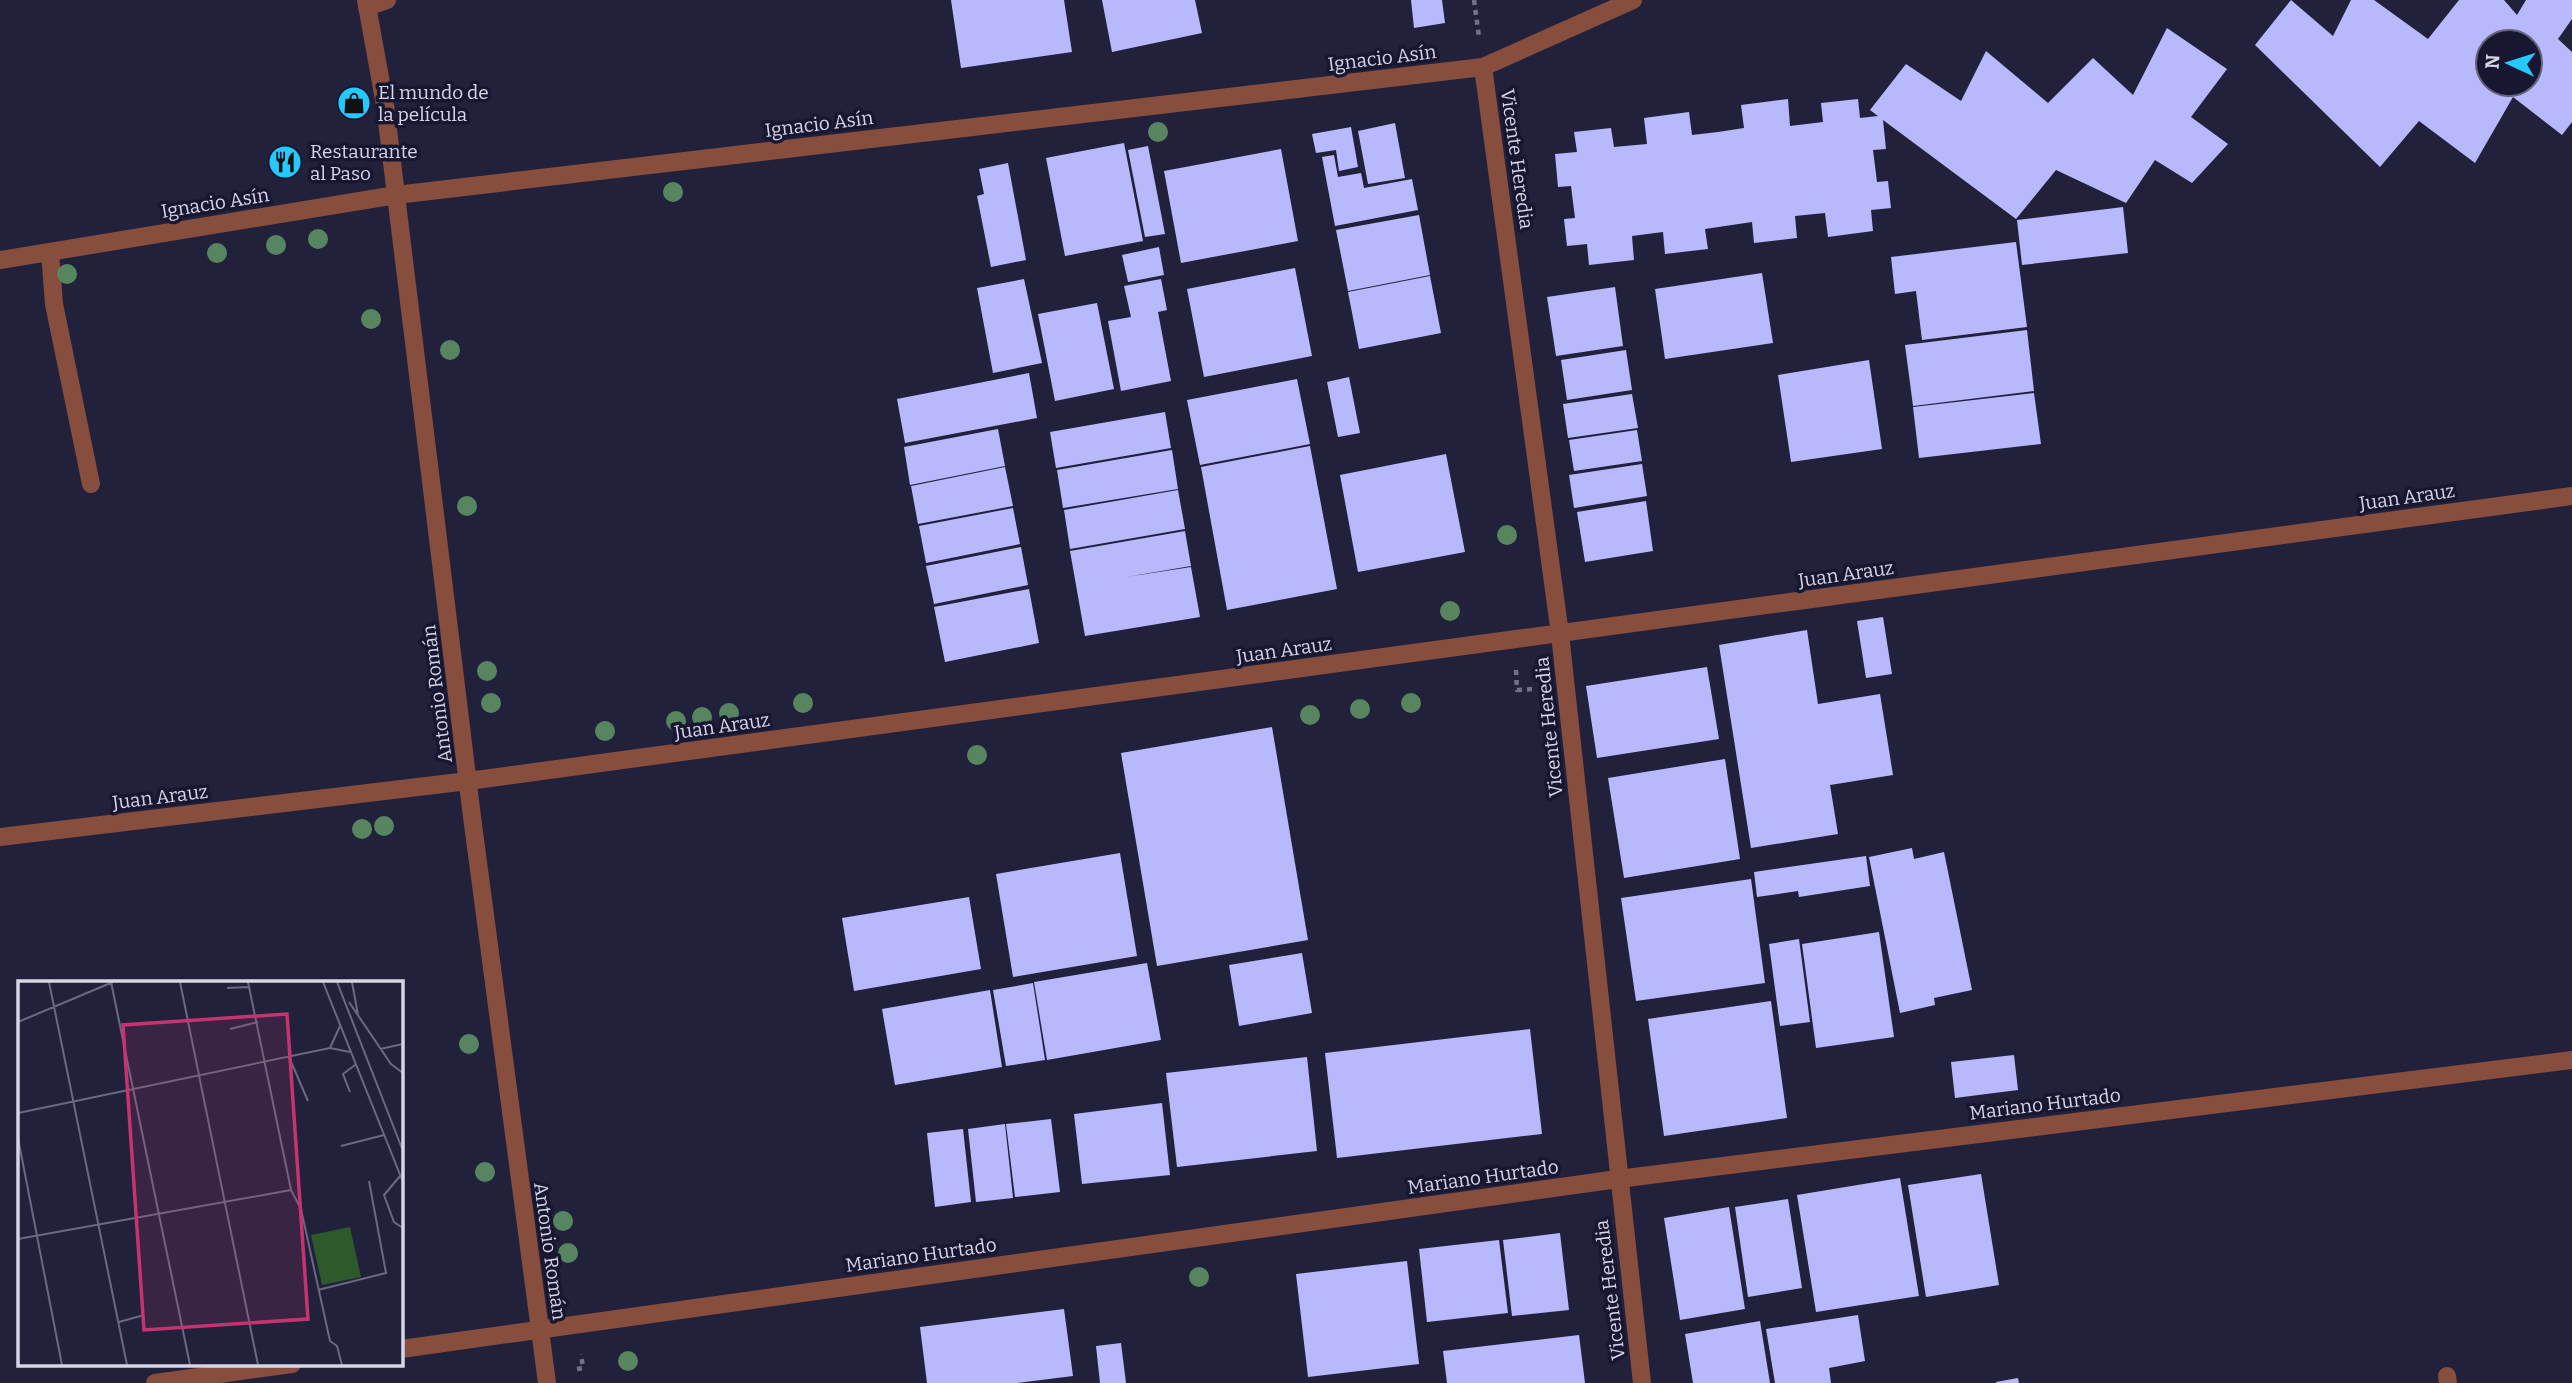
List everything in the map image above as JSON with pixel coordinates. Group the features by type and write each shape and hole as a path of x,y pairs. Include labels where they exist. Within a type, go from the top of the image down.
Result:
{"street":[{"path":"367,3 387,0"},
{"name":"Ignacio Asín","path":"0,260 396,195 1483,67 1633,0"},
{"name":"Antonio Román","path":"367,3 385,105 468,781 547,1383"},
{"name":"Vicente Heredia","path":"1483,67 1560,634 1642,1383"},
{"path":"50,252 54,304 91,484"},
{"name":"Juan Arauz","path":"0,837 468,781 2572,496"},
{"name":"Mariano Hurtado","path":"402,1349 1618,1179 2572,1060"},
{"path":"155,1383 278,1366"}],"path":[{"path":"1516,666 1517,690"}],"building":[{"path":"951,0 1064,0 1072,52 961,68"},
{"path":"1102,0 1195,0 1202,33 1112,52"},
{"path":"1411,0 1442,0 1445,23 1414,28"},
{"path":"2291,0 2333,36 2351,0 2374,0 2428,39 2459,0 2504,0 2517,15 2526,0 2572,0 2572,19 2558,39 2572,52 2572,122 2562,135 2514,98 2544,98 2544,28 2474,28 2474,98 2512,98 2475,163 2419,121 2380,167 2255,45"},
{"path":"2167,28 2227,69 2191,117 2228,144 2192,183 2155,160 2126,203 2056,170 2016,219 1883,120 1886,149 1873,150 1877,182 1888,181 1891,208 1871,210 1873,231 1828,237 1825,213 1795,216 1797,238 1754,243 1752,222 1705,229 1708,249 1665,254 1663,232 1632,236 1634,260 1589,265 1587,244 1567,246 1564,219 1575,218 1571,186 1558,187 1555,154 1577,152 1574,132 1611,128 1614,147 1647,144 1644,118 1689,112 1692,135 1718,132 1744,128 1741,105 1788,99 1790,126 1823,122 1821,103 1858,99 1860,118 1878,116 1870,110 1906,64 1961,101 1986,51 2048,103 2093,58 2133,95"},
{"path":"1395,123 1405,178 1368,184 1358,131"},
{"path":"1351,127 1358,167 1339,171 1336,150 1316,153 1312,134"},
{"path":"1124,143 1143,241 1065,256 1046,158"},
{"path":"1148,146 1165,234 1145,237 1128,150"},
{"path":"1281,149 1298,241 1181,263 1164,171"},
{"path":"1334,155 1338,177 1361,173 1364,188 1412,179 1418,210 1335,226 1322,157"},
{"path":"1008,163 1026,260 991,267 977,196 984,194 979,169"},
{"path":"2123,207 2128,253 2022,265 2017,220"},
{"path":"1419,215 1430,275 1348,291 1336,230"},
{"path":"2016,242 2027,327 1922,340 1916,291 1895,294 1891,257"},
{"path":"1159,247 1164,275 1128,282 1122,255"},
{"path":"1295,268 1312,356 1204,377 1187,289"},
{"path":"1762,273 1773,343 1665,359 1655,289"},
{"path":"1430,276 1441,333 1359,349 1348,292"},
{"path":"1024,279 1042,363 993,373 977,288"},
{"path":"1161,279 1167,310 1158,312 1171,381 1121,391 1108,321 1131,317 1124,286"},
{"path":"1615,287 1623,346 1556,356 1547,297"},
{"path":"1097,303 1114,389 1055,401 1038,314"},
{"path":"2027,330 2034,391 1913,406 1905,345"},
{"path":"1626,350 1632,390 1567,400 1561,360"},
{"path":"1869,360 1882,449 1791,462 1778,375"},
{"path":"1029,373 1037,418 905,443 897,399"},
{"path":"1349,377 1360,433 1338,437 1327,382"},
{"path":"1297,379 1310,444 1200,465 1187,400"},
{"path":"2034,393 2041,444 1919,458 1913,407"},
{"path":"1632,394 1638,428 1568,438 1563,404"},
{"path":"1165,412 1171,448 1056,468 1050,432"},
{"path":"998,429 1005,466 910,485 904,447"},
{"path":"1637,430 1642,461 1574,471 1569,440"},
{"path":"1310,446 1337,589 1227,610 1201,467"},
{"path":"1172,450 1178,489 1063,508 1057,470"},
{"path":"1446,454 1465,552 1358,572 1340,475"},
{"path":"1642,464 1647,496 1574,508 1569,475"},
{"path":"1005,467 1013,506 918,524 911,486"},
{"path":"1178,490 1185,529 1070,549 1064,510"},
{"path":"1646,501 1653,551 1585,562 1577,512"},
{"path":"1013,508 1020,544 926,563 919,526"},
{"path":"1185,531 1191,566 1126,577 1191,567 1200,617 1085,636 1070,551"},
{"path":"1021,547 1028,585 934,604 926,566"},
{"path":"1029,589 1039,643 945,662 934,607"},
{"path":"1883,617 1892,674 1866,678 1857,621"},
{"path":"1807,630 1818,704 1880,694 1893,775 1830,785 1838,834 1751,848 1719,645"},
{"path":"1707,667 1719,739 1597,758 1586,686"},
{"path":"1272,727 1308,940 1157,966 1121,753"},
{"path":"1725,759 1740,859 1624,878 1608,778"},
{"path":"1912,848 1914,859 1944,852 1972,990 1934,998 1935,1005 1900,1013 1869,857"},
{"path":"1120,853 1137,956 1013,977 996,874"},
{"path":"1866,856 1870,886 1799,897 1798,891 1757,897 1754,872"},
{"path":"1751,879 1765,983 1636,1001 1621,898"},
{"path":"969,897 981,969 854,991 842,918"},
{"path":"1879,932 1894,1037 1816,1048 1802,944"},
{"path":"1799,939 1810,1022 1780,1026 1769,944"},
{"path":"1302,953 1312,1013 1239,1026 1229,965"},
{"path":"1147,963 1161,1040 1047,1060 1034,982"},
{"path":"1033,983 1045,1060 1006,1066 993,990"},
{"path":"990,990 1002,1067 895,1085 882,1009"},
{"path":"1771,1001 1787,1118 1664,1136 1648,1019"},
{"path":"1530,1029 1542,1134 1337,1158 1325,1053"},
{"path":"2014,1055 2018,1090 1955,1098 1951,1062"},
{"path":"1307,1057 1317,1151 1177,1167 1166,1073"},
{"path":"1162,1103 1170,1175 1082,1184 1074,1114"},
{"path":"1051,1119 1060,1192 1015,1197 1006,1124"},
{"path":"1005,1124 1013,1198 976,1202 968,1129"},
{"path":"963,1129 971,1202 935,1207 927,1133"},
{"path":"1981,1174 1999,1285 1926,1297 1908,1185"},
{"path":"1900,1178 1919,1296 1816,1312 1797,1195"},
{"path":"1788,1199 1802,1288 1748,1297 1735,1207"},
{"path":"1729,1207 1745,1309 1680,1320 1664,1218"},
{"path":"1560,1233 1569,1310 1512,1316 1503,1240"},
{"path":"1499,1240 1508,1313 1427,1322 1419,1249"},
{"path":"1407,1261 1419,1364 1308,1377 1296,1274"},
{"path":"1064,1309 1073,1376 1017,1383 927,1383 920,1327"},
{"path":"1858,1315 1865,1361 1829,1368 1831,1383 1775,1383 1766,1329"},
{"path":"1760,1321 1770,1383 1693,1383 1685,1334"},
{"path":"1579,1335 1585,1383 1447,1383 1443,1351"},
{"path":"1121,1343 1126,1383 1100,1383 1096,1346"},
{"path":"2018,1378 2019,1383 1996,1383 1996,1382"}],"place":[{"name":"El mundo de la película","path":"354,103"},
{"name":"Restaurante al Paso","path":"285,162"}]}
